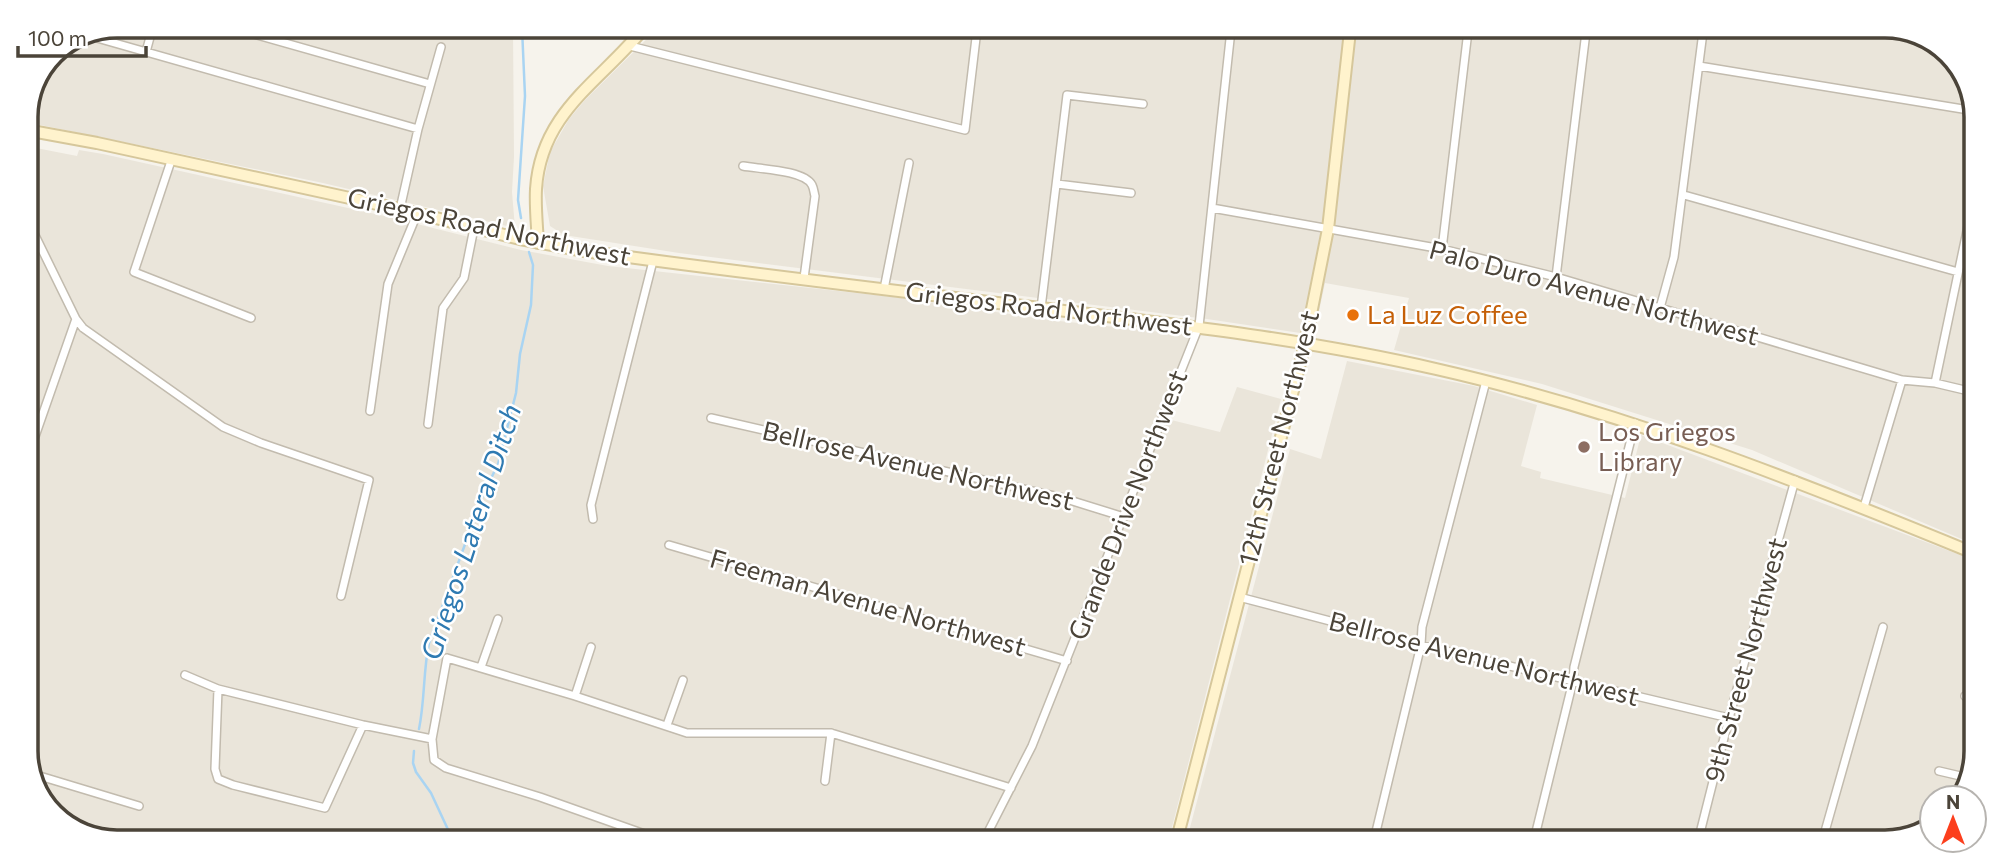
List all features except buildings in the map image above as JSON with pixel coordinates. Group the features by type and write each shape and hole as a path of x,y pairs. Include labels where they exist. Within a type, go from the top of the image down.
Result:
{"main road":[{"path":"538,243 536,188 549,134 565,110 636,38"},
{"name":"12th Street Northwest","path":"1179,830 1305,344 1328,229 1349,38"},
{"name":"Griegos Road Northwest","path":"39,135 97,143 400,209 538,243 653,261 1199,326 1433,368 1635,423 1795,480 1964,549"}],"street":[{"path":"146,52 150,38"},
{"path":"268,38 430,84"},
{"path":"630,46 965,130 976,38"},
{"name":"Grande Drive Northwest","path":"991,830 1032,746 1067,662 1199,326 1230,38"},
{"path":"1442,248 1467,38"},
{"path":"1556,277 1585,38"},
{"path":"1660,308 1674,257 1684,195 1702,38"},
{"path":"103,40 418,129"},
{"path":"400,209 418,129 441,47"},
{"path":"1699,66 1963,109"},
{"path":"1041,308 1067,95 1143,104"},
{"path":"172,160 134,272 251,318"},
{"path":"884,289 909,163"},
{"path":"743,166 791,173 804,177 812,184 815,196 804,278"},
{"path":"1057,184 1131,193"},
{"path":"1684,195 1958,272"},
{"name":"Palo Duro Avenue Northwest","path":"1212,208 1442,248 1556,277 1902,380 1935,383 1963,390"},
{"path":"370,411 388,284 417,214"},
{"path":"428,424 443,308 464,278 474,228"},
{"path":"39,243 83,328 223,427 369,480 341,596"},
{"path":"1935,383 1963,248"},
{"path":"593,519 591,506 653,261"},
{"path":"39,425 76,319"},
{"path":"1864,507 1902,380"},
{"path":"1376,830 1422,627 1486,381"},
{"name":"Bellrose Avenue Northwest","path":"711,418 1063,498 1124,517"},
{"path":"1536,830 1635,423"},
{"name":"9th Street Northwest","path":"1701,830 1795,480"},
{"name":"Freeman Avenue Northwest","path":"669,545 1067,662"},
{"name":"Bellrose Avenue Northwest","path":"1239,597 1420,645 1729,718"},
{"path":"481,667 498,619"},
{"path":"1825,830 1883,627"},
{"path":"575,696 591,647"},
{"path":"632,830 439,765 434,760 432,739 447,658 687,733 831,733 1011,789"},
{"path":"185,676 218,690 432,739"},
{"path":"667,725 683,680"},
{"path":"218,690 215,769 218,779 325,808 363,725"},
{"path":"825,781 831,733"},
{"path":"1939,771 1959,776"},
{"path":"44,777 139,806"}],"shaded area":[{"path":"118,38 513,38 512,192 515,228 323,183 39,125 41,97 52,74 74,52 102,40"},
{"path":"648,38 1900,40 1924,49 1947,69 1961,97 1963,112 1964,540 1752,450 1542,384 1394,350 1409,298 1325,283 1314,335 1207,319 679,253 564,235 550,226 543,186 550,152 569,119"},
{"path":"39,149 77,156 79,150 103,154 389,217 521,250 608,266 894,297 1050,320 1190,335 1159,417 1220,432 1237,387 1281,399 1171,830 118,830 87,823 65,810 52,794 43,776 39,756"},
{"path":"1347,361 1474,386 1537,405 1521,466 1541,472 1540,478 1625,498 1641,435 1964,556 1964,750 1956,784 1918,784 1918,821 1905,827 1884,830 1189,830 1290,449 1321,459"}],"waterway":[{"name":"Griegos Lateral Ditch","path":"521,218 518,200 525,96 522,38"},
{"name":"Griegos Lateral Ditch","path":"419,729 429,643 483,495 498,464 516,393 520,354 531,305 533,265 529,252"},
{"name":"Griegos Lateral Ditch","path":"414,751 413,763 416,772 431,793 448,830"}],"place":[{"name":"La Luz Coffee","path":"1353,315"},
{"name":"Los Griegos Library","path":"1584,447"}]}
